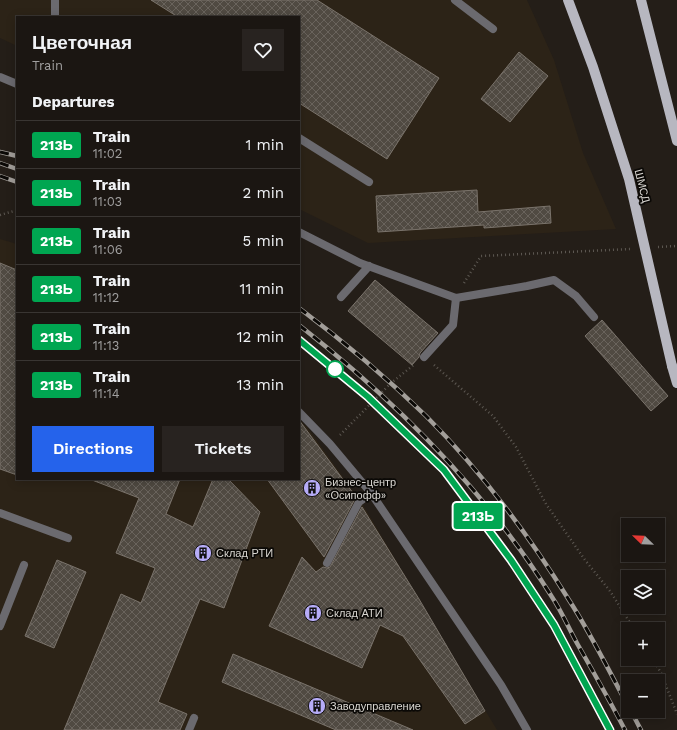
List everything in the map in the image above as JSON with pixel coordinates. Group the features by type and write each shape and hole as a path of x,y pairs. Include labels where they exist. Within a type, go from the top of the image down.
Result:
{"main road":[{"name":"ШМСД","path":"568,0 593,67 629,179 677,383"},
{"path":"641,0 677,141"}],"lane":[{"path":"55,0 55,16"},
{"path":"455,0 493,29"},
{"path":"0,77 16,84"},
{"path":"300,139 369,182"},
{"path":"300,233 345,256 456,298 554,280 576,296 594,317"},
{"path":"341,297 369,266"},
{"path":"424,357 453,325 456,298"},
{"path":"300,413 330,444 371,492 501,685 527,730"},
{"path":"327,563 359,502 371,492"},
{"path":"0,513 68,538"},
{"path":"0,626 24,565"},
{"path":"189,730 194,718"}],"path":[{"path":"0,215 16,212"},
{"path":"656,247 677,246"},
{"path":"456,298 481,256 633,248"},
{"path":"424,357 450,377 493,416 516,447 546,504 585,560 610,591 630,622"},
{"path":"350,425 391,383 403,374"},
{"path":"658,666 662,673 677,714"}],"shaded area":[{"path":"0,0 527,0 554,60 583,153 616,229 368,243 300,209 300,16 16,16 16,46 0,38"},
{"path":"0,239 16,244 16,480 300,480 300,421 307,427 363,505 497,730 0,730"}],"building":[{"path":"151,0 317,0 439,78 387,159 300,104 300,16 176,16"},
{"path":"519,52 548,76 510,122 481,99"},
{"path":"477,190 478,212 550,206 551,223 484,228 484,225 378,232 376,196"},
{"path":"0,263 16,270 16,475 0,469"},
{"path":"375,280 438,333 420,353 419,357 412,365 348,311"},
{"path":"602,320 668,396 651,411 585,336"},
{"name":"Бизнес-центр «Осипофф»","path":"300,421 356,497 324,557 268,480 300,480"},
{"path":"92,480 180,480 166,514 193,527 213,480 229,480 260,512 224,608 200,599 158,702 187,714 180,730 64,730 121,594 141,603 155,568 116,553 139,498"},
{"path":"362,507 419,599 485,711 465,724 403,636 380,625 362,668 269,626 302,557 316,572 323,567 330,567"},
{"path":"57,560 86,572 54,648 25,636"},
{"name":"Заводуправление","path":"233,654 413,730 336,730 222,682"}],"railway":[{"path":"0,152 16,156"},
{"path":"0,163 16,169"},
{"path":"0,176 16,182"},
{"path":"300,309 332,333 395,387 426,416 485,481 520,527 553,575 585,626 621,693"},
{"path":"300,326 371,385 405,417 438,450 498,521 526,558 556,603 625,730"},
{"path":"300,341 368,397 444,470 511,559 554,625 610,730"},
{"path":"635,718 641,730"}],"train":[{"name":"213Ь","path":"300,341 368,397 412,441 444,470 511,560 554,625 610,730"}],"place":[{"name":"Бизнес-центр «Осипофф»","path":"312,488"},
{"name":"Склад РТИ","path":"203,553"},
{"name":"Склад АТИ","path":"313,613"},
{"name":"Заводуправление","path":"317,706"}]}
